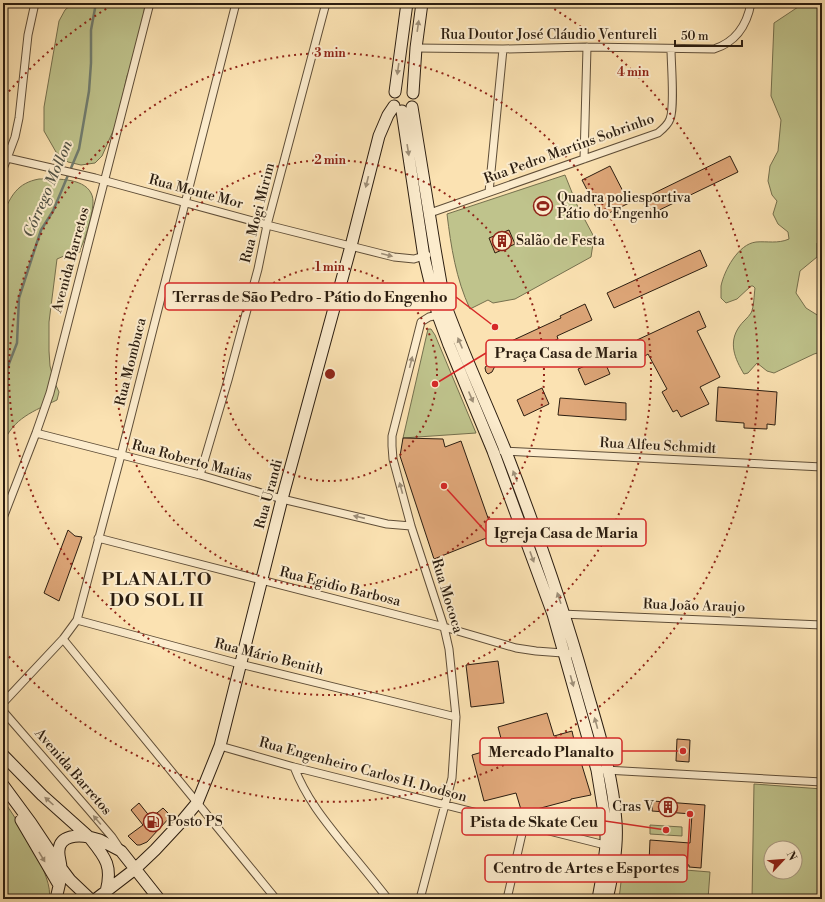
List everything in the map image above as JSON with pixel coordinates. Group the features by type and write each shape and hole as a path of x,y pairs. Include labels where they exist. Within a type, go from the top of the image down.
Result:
{"street":[{"path":"3,168 5,157 15,137 19,118 28,35 35,3"},
{"name":"Avenida Barretos","path":"3,518 50,393 150,3"},
{"name":"Rua Mombuca","path":"3,703 63,639 77,620 121,455 236,3"},
{"name":"Rua Mogi Mirim","path":"200,475 228,380 258,269 267,225 326,3"},
{"path":"408,3 395,92 392,99 398,109 424,257 438,315 558,614 576,654 609,770 616,823 598,899"},
{"path":"422,3 416,48 413,93 415,100 412,107 444,295 448,312 505,451 539,540 558,614 564,653 597,770 611,846 612,877 608,899"},
{"name":"Rua Doutor José Cláudio Ventureli","path":"416,48 503,49 587,47 714,49 725,46 741,32 750,12 751,3"},
{"path":"584,159 587,47"},
{"path":"489,192 503,49"},
{"name":"Rua Pedro Martins Sobrinho","path":"430,213 658,133 665,128 671,118 671,49"},
{"path":"395,92 402,88 406,88 413,93"},
{"path":"398,109 409,110 412,107"},
{"name":"Rua Urandi","path":"96,899 135,869 161,844 197,803 220,746 282,499 351,246 379,136 388,115 398,109"},
{"name":"Rua Monte Mor","path":"5,157 95,178 267,225 405,259 424,257"},
{"path":"424,257 435,249"},
{"name":"Rua Mococa","path":"420,899 452,778 456,717 449,649 444,627 411,526 393,459 392,436 421,322 438,315"},
{"name":"Rua Roberto Matias","path":"36,433 200,475 282,499 387,524 411,526"},
{"name":"Rua Alfeu Schmidt","path":"493,452 505,451 822,467"},
{"name":"Rua Egidio Barbosa","path":"98,538 444,627 516,648 576,654"},
{"name":"Rua João Araujo","path":"558,614 822,625"},
{"name":"Rua Mário Benith","path":"77,620 240,664 456,717"},
{"path":"63,639 276,899"},
{"name":"Avenida Barretos","path":"3,711 107,832 121,851"},
{"name":"Rua Engenheiro Carlos H. Dodson","path":"220,746 294,767 611,846"},
{"path":"3,755 42,795 89,837 105,859 109,870 109,879 106,892"},
{"path":"294,767 301,784 314,807 388,899"},
{"path":"597,770 822,782"},
{"path":"3,786 31,823 70,880 90,899"},
{"path":"3,786 59,885"},
{"path":"506,899 524,825"},
{"path":"56,899 62,868 59,849 60,844 70,836 79,835 100,840 121,851 157,897"}],"green space":[{"path":"73,3 145,3 136,55 127,76 117,122 102,156 95,163 81,165 68,162 56,152 44,131 44,107 59,21 65,10"},
{"path":"804,3 822,3 822,241 817,243 817,257 800,271 796,293 806,308 822,318 821,352 774,373 767,371 757,363 748,373 744,374 738,363 733,345 739,327 751,313 755,288 751,286 737,299 726,303 721,298 721,286 725,273 733,259 743,248 756,242 777,242 789,239 788,232 778,224 773,214 777,201 772,195 768,181 770,166 778,151 781,120 771,96 774,23"},
{"path":"565,175 577,205 594,237 591,257 515,299 493,303 488,300 470,309 461,286 455,263 447,214"},
{"path":"39,179 67,180 81,184 87,188 93,199 91,217 80,252 71,253 57,259 49,322 49,351 50,366 59,392 57,400 25,416 12,428 3,444 3,214 12,196 20,187 31,181"},
{"path":"428,329 431,329 435,335 476,433 403,438"},
{"path":"754,784 822,789 822,899 752,899"},
{"path":"3,800 17,820 41,863 49,889 49,899 3,899"},
{"path":"650,825 682,827 682,836 650,834"},
{"path":"623,865 710,872 708,899 619,899"}],"building":[{"path":"730,156 738,172 649,215 642,199"},
{"path":"610,166 629,203 601,217 582,180"},
{"name":"Salão de Festa","path":"509,230 515,244 495,253 489,238"},
{"path":"700,250 707,266 614,308 607,293"},
{"path":"585,304 592,320 557,336 558,339 499,365 492,350 561,318 560,316"},
{"path":"699,311 706,327 697,331 720,377 700,387 709,404 681,417 677,410 673,412 662,392 667,389 648,354 645,356 637,340"},
{"path":"603,358 610,374 585,385 578,369"},
{"path":"496,364 492,372 488,374 486,372 486,366"},
{"path":"718,387 777,392 775,425 767,424 767,429 744,428 744,423 716,421"},
{"path":"542,388 549,404 524,416 517,400"},
{"path":"560,398 626,403 626,420 558,415"},
{"path":"403,438 443,439 445,447 461,441 494,535 434,559 400,456"},
{"path":"68,530 75,536 82,537 59,601 44,593"},
{"path":"498,661 504,703 471,707 466,665"},
{"path":"547,713 554,736 572,731 574,740 578,739 580,749 577,749 591,795 522,813 516,793 484,801 472,755 503,746 498,727"},
{"path":"677,739 690,740 689,762 676,761"},
{"path":"653,801 705,805 701,868 689,867 689,865 649,862 650,840 690,843 692,814 652,811"},
{"name":"Posto PS","path":"139,803 151,818 163,808 171,816 147,842 137,845 128,836 143,825 131,810"}],"waterway":[{"name":"Córrego Mollon","path":"3,379 17,343 19,298 41,230 53,211 79,149 89,91 91,30 96,3"}],"place":[{"name":"Quadra poliesportiva Pátio do Engenho","path":"543,206"},
{"name":"Salão de Festa","path":"502,241"},
{"name":"Terras de São Pedro - Pátio do Engenho","path":"495,327"},
{"name":"Praça Casa de Maria","path":"435,384"},
{"name":"Igreja Casa de Maria","path":"444,486"},
{"name":"Mercado Planalto","path":"683,751"},
{"name":"Cras V","path":"668,807"},
{"name":"Centro de Artes e Esportes","path":"690,814"},
{"name":"Posto PS","path":"153,822"},
{"name":"Pista de Skate Ceu","path":"666,830"}],"district":[{"name":"PLANALTO DO SOL II","path":"157,589"}]}
